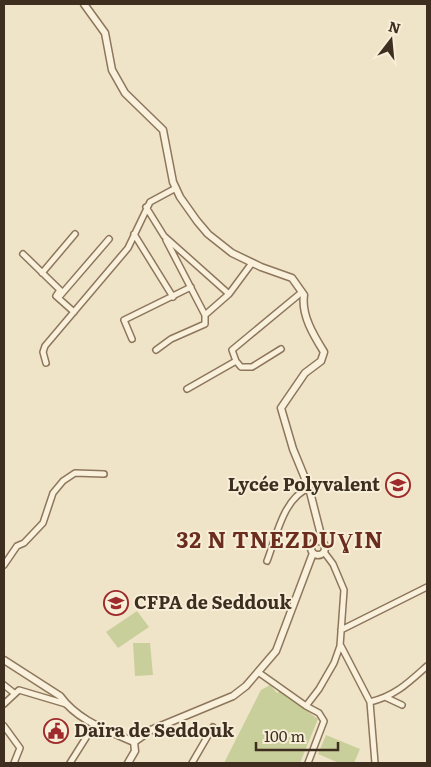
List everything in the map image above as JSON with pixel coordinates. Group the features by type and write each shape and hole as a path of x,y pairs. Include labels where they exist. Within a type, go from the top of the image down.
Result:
{"street":[{"path":"84,4 105,33 112,70 124,93 163,130 176,188 180,197 208,234 232,252 252,263 292,278 304,295 302,303 311,330 324,352 321,361 305,373 281,408 292,449 308,488 319,534 319,543"},
{"path":"46,363 43,352 45,346 114,268 128,248 146,207 150,202 176,188"},
{"path":"146,207 192,287 205,315 204,324 171,339 156,350"},
{"path":"42,273 75,234"},
{"path":"134,234 173,297"},
{"path":"164,236 229,294"},
{"path":"58,298 109,239"},
{"path":"23,254 60,290 56,296 74,312"},
{"path":"205,315 229,294 252,263"},
{"path":"132,339 124,320 192,287"},
{"path":"281,349 252,367 241,366 236,361 232,350 302,292"},
{"path":"187,389 236,361"},
{"path":"4,565 17,546 32,535 43,522 53,493 63,481 75,473 104,474"},
{"path":"267,561 288,507 302,490 308,488"},
{"path":"306,706 319,689 334,662 340,646 343,586 324,552 325,547 319,543"},
{"path":"134,742 150,730 233,696 258,672 276,650 313,553 312,548 319,543"},
{"path":"313,553 317,555 324,552"},
{"path":"341,630 427,587"},
{"path":"340,646 370,702 374,763"},
{"path":"4,660 60,696 66,704 94,725 134,742"},
{"path":"370,702 387,698 403,688 427,666"},
{"path":"258,672 319,713 324,721 308,763"},
{"path":"4,685 14,693"},
{"path":"4,704 19,690 66,704"},
{"path":"387,698 402,705"},
{"path":"70,763 94,725"},
{"path":"4,726 20,748 14,763"},
{"path":"192,763 213,727"},
{"path":"128,763 136,751 134,742"}],"green space":[{"path":"137,611 149,627 118,648 106,632"},
{"path":"133,643 150,643 153,675 135,676"},
{"path":"270,685 277,693 280,691 318,719 300,763 224,763 261,690"},
{"path":"326,735 360,749 354,763 339,763 318,754"}],"place":[{"name":"Lycée Polyvalent","path":"398,485"},
{"name":"CFPA de Seddouk","path":"116,603"},
{"name":"Daïra de Seddouk","path":"56,731"}],"district":[{"name":"32 N TNEZDUƔIN","path":"280,540"}]}
